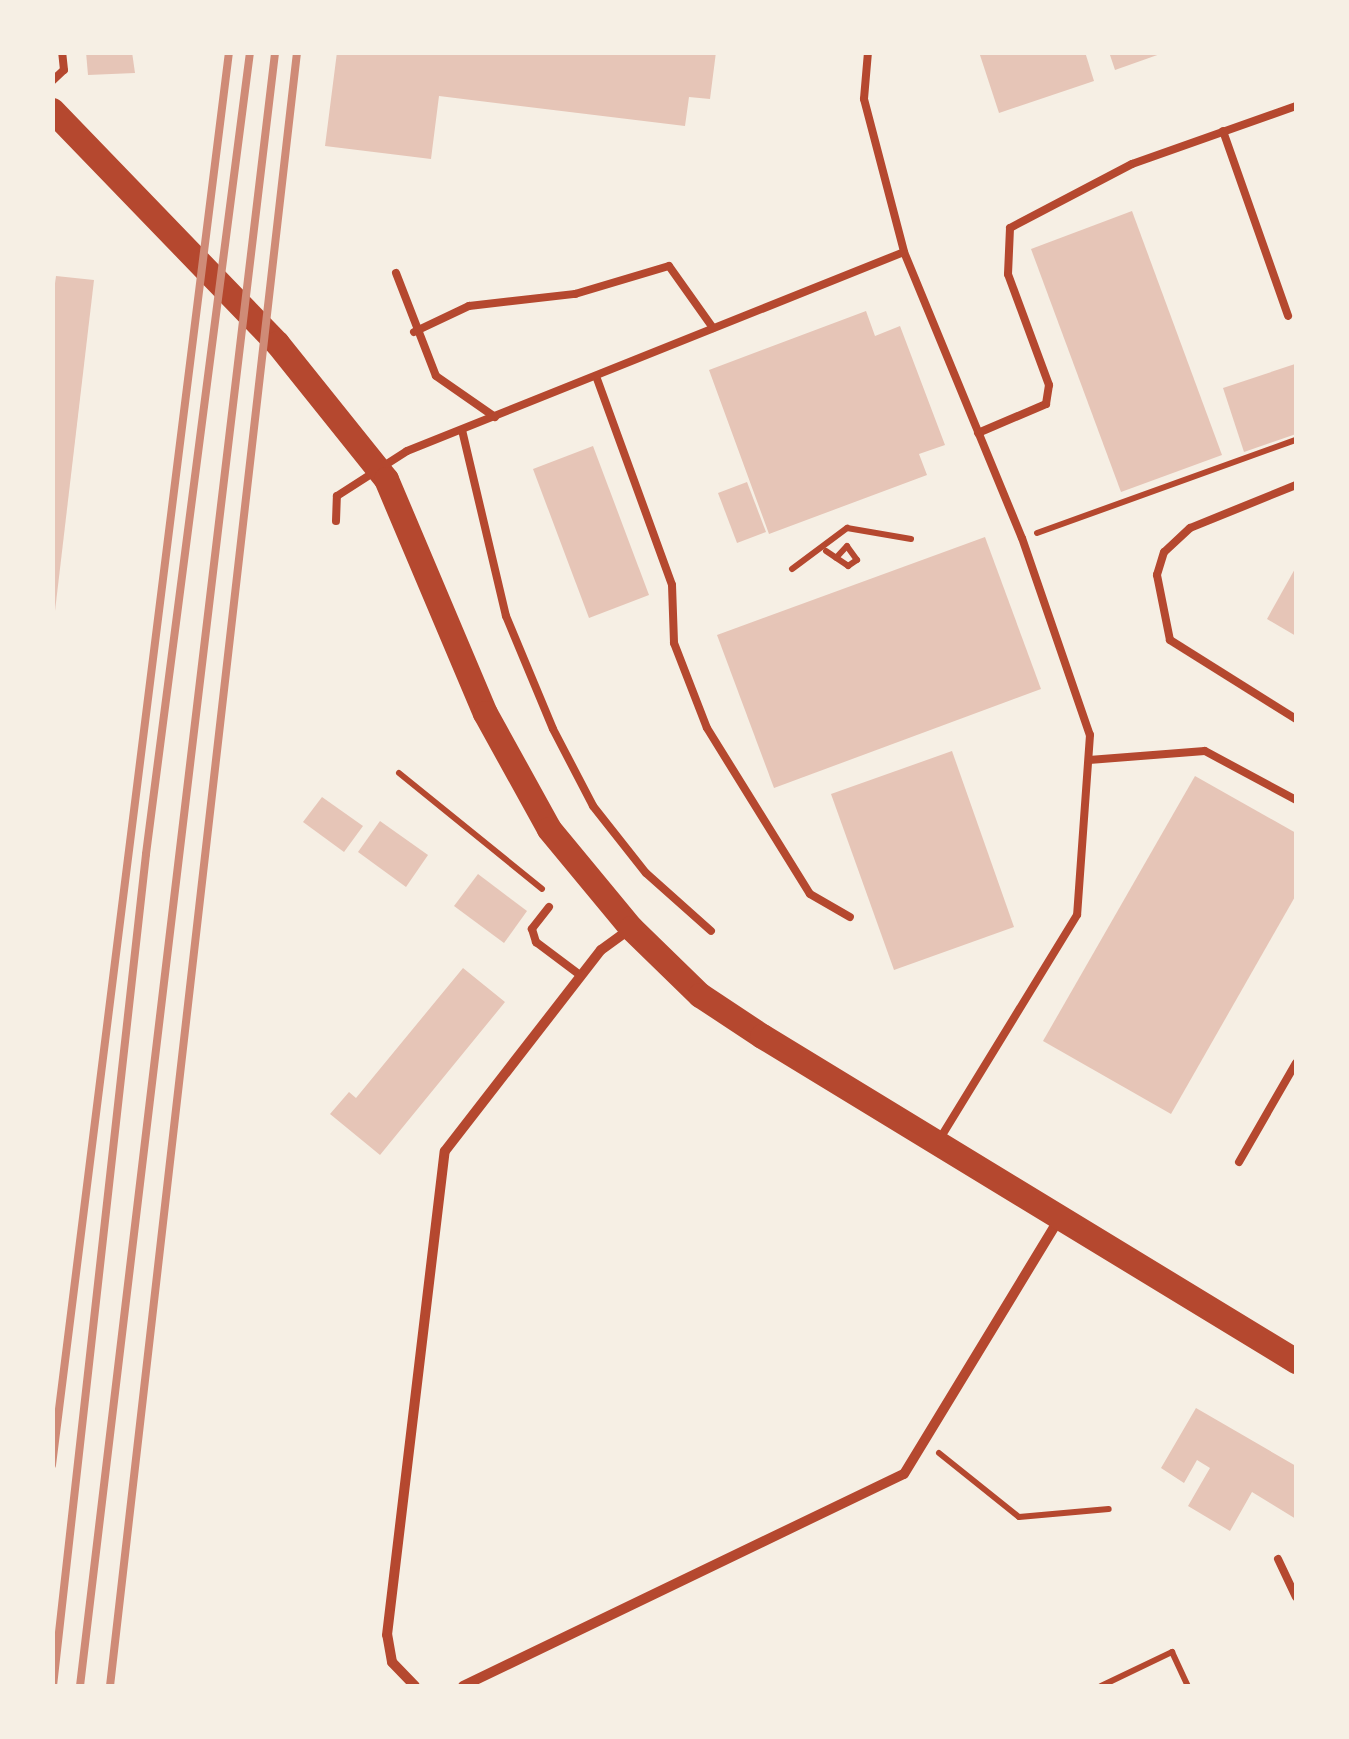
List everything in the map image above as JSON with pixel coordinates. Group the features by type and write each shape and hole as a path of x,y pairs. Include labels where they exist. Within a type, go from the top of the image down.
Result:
{"main road":[{"path":"52,110 343,418 418,540 485,713 549,828 630,928 700,995 1296,1362"}],"street":[{"path":"409,1686 387,1634 445,1150 580,975 630,928"},
{"path":"463,1686 880,1493 925,1444 1059,1218"}],"lane":[{"path":"52,81 64,70 62,52"},
{"path":"868,52 864,99 904,252 1022,538 1090,734 1077,915 938,1141"},
{"path":"978,432 1046,404 1044,368 1008,274 1010,228 1132,164 1296,106"},
{"path":"1223,131 1288,316"},
{"path":"336,521 337,496 351,483 462,430 904,252"},
{"path":"414,332 469,306 574,294 668,266 713,328"},
{"path":"396,273 414,332 436,376 495,417"},
{"path":"596,376 672,585 674,643 706,728 810,894 850,917"},
{"path":"462,430 506,616 553,728 594,806 646,873 710,931"},
{"path":"1296,485 1190,528 1164,552 1157,575 1170,640 1296,719"},
{"path":"1089,760 1205,751 1296,800"},
{"path":"548,906 532,929 536,942 580,975"},
{"path":"1239,1162 1296,1063"},
{"path":"1278,1559 1296,1598"}],"path":[{"path":"1022,538 1296,440"},
{"path":"792,569 826,551 848,528 911,538"},
{"path":"826,551 836,558"},
{"path":"400,773 557,895"},
{"path":"925,1444 1019,1518 1109,1509"},
{"path":"1101,1686 1172,1652 1188,1686"}],"building":[{"path":"86,52 132,52 135,73 88,75"},
{"path":"337,52 716,52 710,99 689,97 685,126 439,96 431,159 325,146"},
{"path":"979,52 1085,52 1094,81 999,113"},
{"path":"1109,52 1163,52 1163,53 1115,70"},
{"path":"1132,211 1222,455 1121,492 1031,249"},
{"path":"56,276 94,280 55,611 52,306"},
{"path":"866,311 875,336 900,326 945,445 919,454 927,475 769,534 709,370"},
{"path":"1295,364 1296,434 1244,452 1223,388"},
{"path":"593,446 649,595 589,618 533,469"},
{"path":"747,482 766,532 737,543 718,493"},
{"path":"985,537 1041,689 774,788 717,635"},
{"path":"1296,567 1296,636 1267,619"},
{"path":"952,751 1014,927 894,970 831,794"},
{"path":"1195,776 1296,833 1296,895 1171,1114 1043,1041"},
{"path":"322,797 363,826 344,852 303,822"},
{"path":"380,821 428,855 406,887 358,852"},
{"path":"478,874 527,911 504,943 454,906"},
{"path":"463,968 505,1002 380,1155 330,1114 349,1092 356,1098"},
{"path":"1196,1408 1296,1466 1296,1519 1252,1492 1230,1531 1188,1506 1210,1468 1197,1460 1184,1483 1161,1468"}],"railway":[{"path":"52,1465 229,52"},
{"path":"53,1686 146,854 250,52"},
{"path":"80,1686 275,52"},
{"path":"110,1686 297,52"}]}
